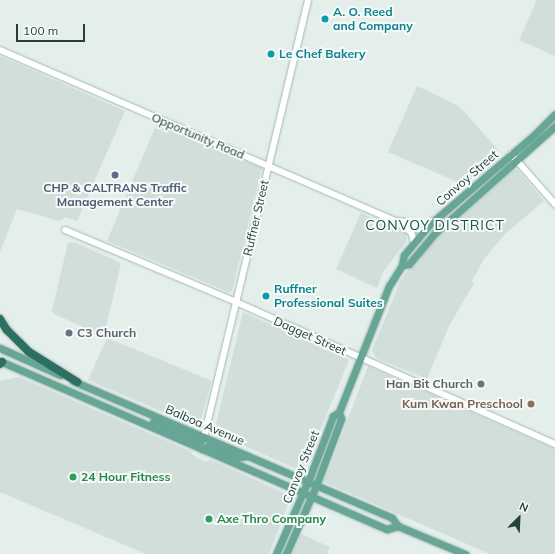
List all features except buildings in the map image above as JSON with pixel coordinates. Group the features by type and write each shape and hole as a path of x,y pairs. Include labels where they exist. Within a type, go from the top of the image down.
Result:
{"highway":[{"path":"0,319 7,330 29,352 77,382"}],"main road":[{"name":"Convoy Street","path":"405,264 404,254 423,232 535,134 555,114"},
{"name":"Convoy Street","path":"276,554 308,482 334,416 339,412 389,286 405,264 436,233 555,126"},
{"path":"405,264 407,258 424,238 425,234 423,232"},
{"name":"Balboa Avenue","path":"0,348 392,518 398,526 465,554"},
{"name":"Balboa Avenue","path":"1,362 132,417 311,497 387,529 398,526"},
{"name":"Convoy Street","path":"286,554 316,486 341,419 339,412"},
{"path":"132,417 149,420 196,440 201,441 204,437"},
{"path":"202,449 208,446 239,457 250,456"}],"street":[{"name":"Ruffner Street","path":"204,437 308,0"},
{"name":"Opportunity Road","path":"0,50 395,220"},
{"path":"511,154 555,204"},
{"path":"395,220 409,223 423,232"},
{"path":"395,220 411,232 414,241"},
{"name":"Dagget Street","path":"65,230 236,302 555,444"}],"shaded area":[{"path":"537,0 555,0 555,56 519,40"},
{"path":"0,56 125,111 77,221 65,217 59,221 17,209 0,252"},
{"path":"417,86 459,106 499,151 498,156 465,185 388,152"},
{"path":"157,123 262,168 232,291 228,292 107,241"},
{"path":"511,169 518,170 544,201 506,233 484,259 472,281 474,283 449,326 427,379 376,358 372,350 401,280 410,267 437,233"},
{"path":"361,213 407,234 406,242 383,272 377,288 336,269"},
{"path":"74,242 121,263 104,336 54,314 52,311 68,243"},
{"path":"243,312 349,360 303,472 214,432"},
{"path":"107,338 212,381 200,423 196,426 88,380"},
{"path":"368,366 555,449 555,554 490,554 324,482"},
{"path":"19,377 190,451 194,456 205,462 210,460 216,462 291,496 269,554 146,554 0,492 0,381"},
{"path":"301,534 330,547 327,554 292,554"}],"place":[{"name":"A. O. Reed and Company","path":"325,19"},
{"name":"Le Chef Bakery","path":"271,54"},
{"name":"CHP & CALTRANS Traffic Management Center","path":"115,175"},
{"name":"Ruffner Professional Suites","path":"266,296"},
{"name":"C3 Church","path":"69,333"},
{"name":"Han Bit Church","path":"481,384"},
{"name":"Kum Kwan Preschool","path":"531,404"},
{"name":"24 Hour Fitness","path":"73,477"},
{"name":"Axe Thro Company","path":"209,519"}],"district":[{"name":"CONVOY DISTRICT","path":"435,225"}]}
